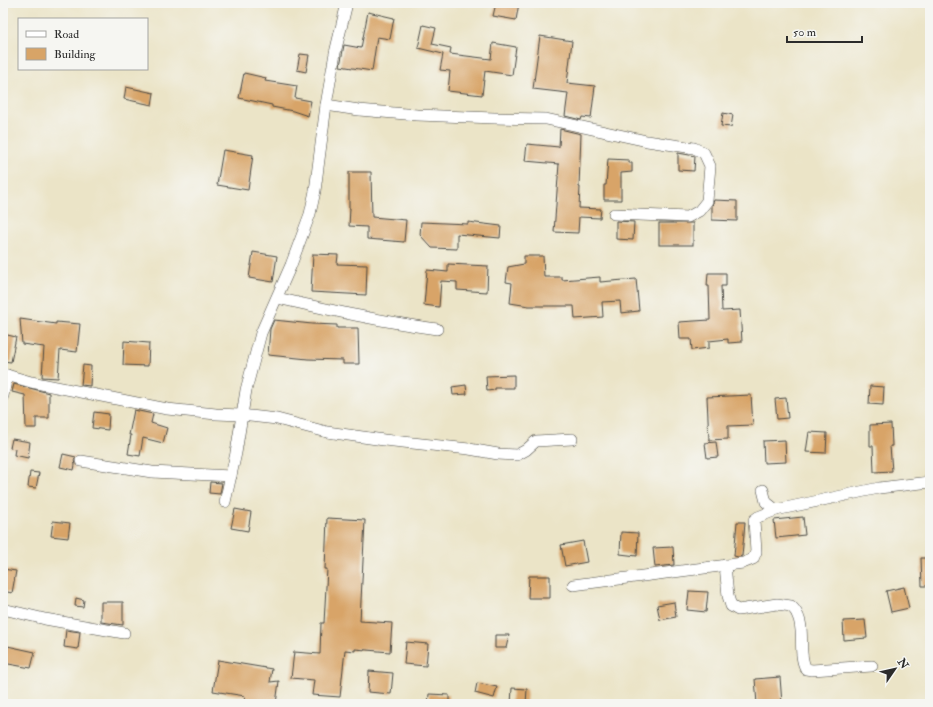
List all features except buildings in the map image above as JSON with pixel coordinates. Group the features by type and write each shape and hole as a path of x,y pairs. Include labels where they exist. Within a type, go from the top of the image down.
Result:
{"street":[{"path":"225,502 236,453 246,390 261,333 300,244 310,214 315,191 326,105 335,52 347,3"},
{"path":"326,105 359,110 417,115 546,119 647,141 694,148 704,153 710,166 707,201 699,211 688,216 614,214"},
{"path":"277,298 366,318 437,329"},
{"path":"3,396 5,375 31,382 167,409 216,414 241,414 277,419 327,432 505,454 517,455 526,450 536,441 572,439"},
{"path":"81,461 152,472 231,476"},
{"path":"572,585 743,563 753,559 756,552 754,520 758,517 776,510 878,488 930,482"},
{"path":"763,490 766,502 776,510"},
{"path":"726,566 728,596 731,606 738,610 777,604 792,606 798,614 803,664 806,669 812,670 872,666"},
{"path":"3,608 45,619 124,633"}]}
